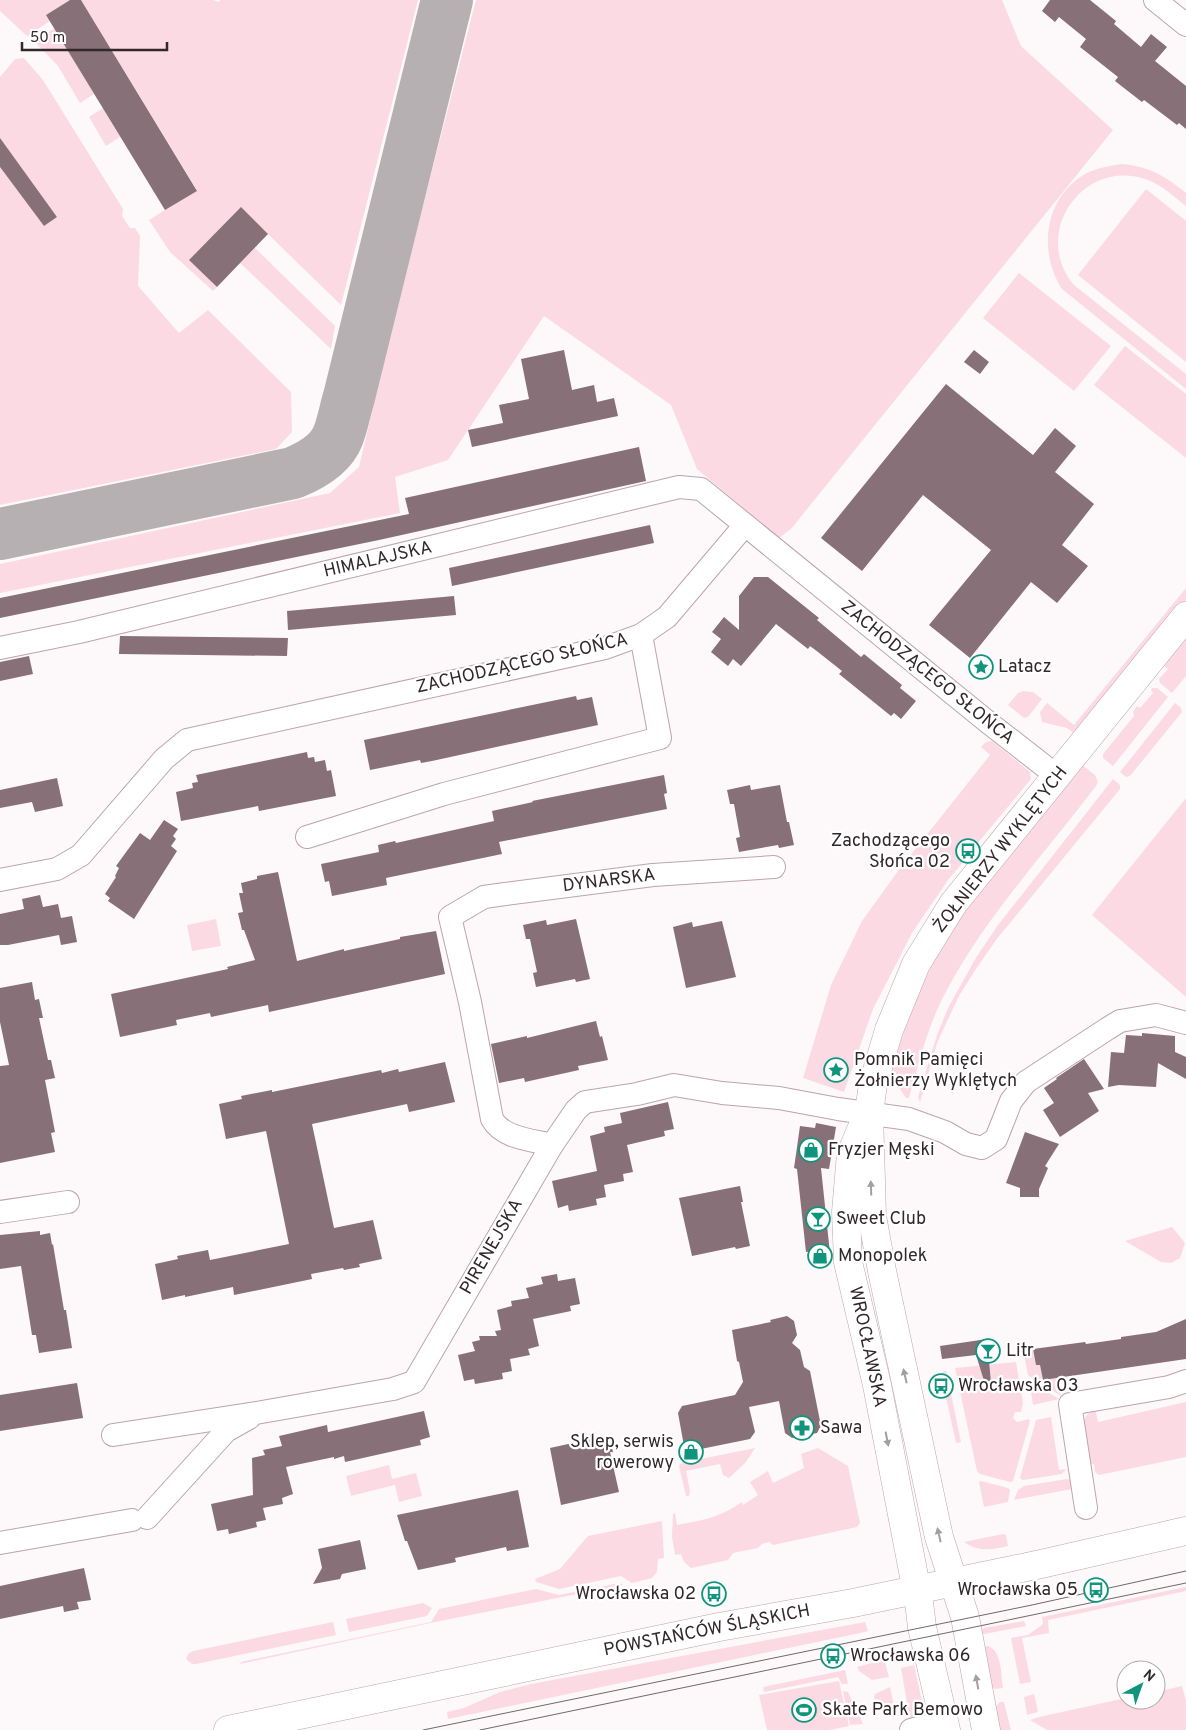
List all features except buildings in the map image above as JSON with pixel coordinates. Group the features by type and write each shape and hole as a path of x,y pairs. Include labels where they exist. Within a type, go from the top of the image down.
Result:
{"street":[{"path":"1154,0 1186,25"},
{"name":"HIMALAJSKA","path":"0,648 88,629 679,487 701,489 745,525"},
{"name":"ZACHODZĄCEGO SŁOŃCA","path":"0,880 57,869 81,855 164,759 187,740 604,648 642,635 667,617 745,525 1057,776"},
{"name":"ŻOŁNIERZY WYKLĘTYCH","path":"869,1112 873,1084 887,1039 916,964 953,904 1186,616"},
{"path":"307,836 444,794 660,738 642,635"},
{"name":"DYNARSKA","path":"552,1145 506,1133 495,1125 492,1119 470,1002 450,917 484,898 498,894 653,875 774,867"},
{"name":"PIRENEJSKA","path":"114,1435 392,1389 414,1382 552,1145 576,1110 585,1102 674,1086 722,1093 779,1098 909,1119 945,1132 966,1144 982,1148 996,1139 1012,1101 1026,1082 1120,1020 1156,1015 1186,1023"},
{"name":"WROCŁAWSKA","path":"869,1112 872,1216 939,1537 965,1617 986,1730"},
{"name":"WROCŁAWSKA","path":"869,1112 851,1154 846,1212 848,1262 877,1385 922,1627 951,1727"},
{"path":"0,1212 68,1202"},
{"path":"1086,1508 1070,1404 1169,1387 1186,1380"},
{"path":"0,1543 140,1519 226,1431 256,1413"},
{"name":"POWSTAŃCÓW ŚLĄSKICH","path":"228,1730 720,1627 916,1590 1186,1531"},
{"path":"911,1730 951,1727"}],"shaded area":[{"path":"0,0 70,0 47,14 50,21 27,36 0,11"},
{"path":"81,0 213,0 219,2 220,0 418,0 341,305 241,208 190,259 217,287 213,291 170,252 149,220 197,190"},
{"path":"476,0 1002,0 1021,46 1113,130 791,529 779,538 697,469 671,405 544,316 448,460 395,477 400,513 0,593 0,564 330,493 359,467 393,322"},
{"path":"55,28 94,94 80,103 58,66 34,41"},
{"path":"24,58 43,80 123,209 122,216 130,228 135,228 140,236 138,286 179,333 208,310 291,392 292,432 276,449 0,505 0,167 44,226 57,217 0,139 0,77 15,59"},
{"path":"103,108 120,137 106,146 89,117"},
{"path":"1122,164 1141,167 1171,181 1186,193 1186,206 1163,188 1148,180 1125,175 1103,179 1085,189 1070,204 1061,223 1058,243 1062,265 1074,285 1186,374 1186,389 1062,289 1054,274 1048,243 1049,227 1053,211 1061,197 1071,184 1085,174 1107,166"},
{"path":"1146,189 1186,221 1186,362 1078,275"},
{"path":"255,248 335,326 331,349 240,263"},
{"path":"1019,273 1111,346 1074,391 983,318"},
{"path":"1125,346 1186,394 1186,458 1094,385"},
{"path":"1186,588 1186,600 1076,735 1067,728 1042,722 1040,712 1047,703 1074,725"},
{"path":"1186,633 1186,676 1172,693 1160,683 1159,679 1168,669 1162,664"},
{"path":"1152,688 1157,688 1168,697 1113,766 1103,758 1103,754 1134,716 1133,712 1137,706 1140,708 1153,693"},
{"path":"1023,691 1033,692 1042,699 1028,717 1024,718 1008,705 1018,693"},
{"path":"1175,703 1181,708 1182,712 1130,776 1126,777 1120,772"},
{"path":"992,741 1030,772 1031,779 977,844 973,842 960,857 964,861 948,880 912,933 873,1009 844,1092 803,1078 831,985 862,921 898,871 990,755 981,747 986,742"},
{"path":"1081,764 1095,775 1098,782 1096,786 999,909 964,961 935,1014 909,1098 906,1098 896,1083 889,1082 900,1043 930,968 950,933 970,904"},
{"path":"1113,779 1120,785 1120,789 996,940 959,996 937,1043 920,1102 918,1097 937,1035 948,1008 977,956 998,925"},
{"path":"1186,798 1186,997 1092,915"},
{"path":"216,919 221,946 192,951 187,925"},
{"path":"1172,1227 1185,1243 1180,1258 1171,1263 1161,1262 1125,1241"},
{"path":"1033,1349 1036,1365 1040,1365 1043,1380 1058,1378 1061,1396 1028,1375 1023,1350"},
{"path":"1016,1362 1023,1403 1021,1412 1015,1412 1013,1418 1017,1422 1029,1419 1030,1421 1013,1481 1010,1482 980,1474 977,1471 955,1368"},
{"path":"946,1370 961,1442 956,1443 941,1374"},
{"path":"1029,1380 1059,1399 1033,1405"},
{"path":"1186,1402 1186,1457 1099,1475 1095,1472 1094,1464 1088,1465 1082,1424 1086,1416 1095,1408 1098,1422"},
{"path":"1051,1417 1059,1470 1066,1469 1062,1474 1023,1480 1020,1478 1036,1420"},
{"path":"755,1448 746,1462 729,1478 723,1475 720,1464 686,1471 690,1491 689,1496 686,1496 679,1466 681,1463"},
{"path":"818,1448 848,1466 860,1523 857,1527 773,1545 769,1542 762,1544 758,1548 733,1553 728,1560 691,1568 684,1562 681,1554 675,1555 672,1537 673,1514 675,1513 677,1525 711,1518 726,1512 742,1502 743,1505 758,1495 750,1482 768,1471 773,1483 804,1468 801,1454"},
{"path":"389,1465 392,1479 416,1473 422,1496 399,1502 395,1485 351,1496 346,1476"},
{"path":"1071,1480 1072,1489 1014,1500 1018,1490 1024,1486"},
{"path":"979,1482 1008,1488 1010,1490 1008,1502 984,1507"},
{"path":"662,1521 664,1558 658,1559 657,1572 652,1578 632,1583 621,1576 559,1589 536,1582 535,1579 560,1569 588,1536"},
{"path":"1006,1535 1008,1546 980,1549 964,1542"},
{"path":"620,1583 623,1585 435,1622 240,1664 241,1662 431,1622 439,1609 536,1589 559,1595"},
{"path":"1186,1587 1186,1591 1048,1620 1049,1633 1022,1638 1031,1682 1020,1684 1011,1638 1028,1635 1043,1624 1042,1617"},
{"path":"423,1603 432,1608 427,1616 349,1632 346,1619"},
{"path":"1024,1621 1026,1626 979,1635 980,1631 984,1628"},
{"path":"333,1622 336,1635 196,1664 192,1664 186,1659 188,1654 193,1651"},
{"path":"865,1622 868,1631 865,1632 448,1719 447,1712 464,1708 500,1692 531,1684"},
{"path":"988,1646 993,1649 998,1658 1003,1688 995,1689 992,1687 982,1647"},
{"path":"883,1660 889,1677 872,1680 859,1671 857,1667"},
{"path":"914,1665 923,1706 910,1720 901,1668"},
{"path":"845,1670 848,1684 842,1684 838,1677 764,1692 763,1687"},
{"name":"Skate Park Bemowo","path":"839,1681 849,1726 830,1730 767,1730 759,1695"},
{"path":"1182,1686 1186,1701 1186,1730 1047,1730 1030,1720 1116,1700 1116,1710 1166,1710 1166,1690"},
{"path":"890,1687 895,1710 880,1704 874,1698 875,1694"},
{"path":"843,1691 848,1692 863,1724 850,1725"},
{"path":"1034,1694 1038,1712 1027,1715 1024,1697"},
{"path":"1000,1702 1004,1702 1011,1730 997,1730 994,1708"}],"taxiway":[{"path":"0,534 293,473 313,463 325,454 338,436 349,397 447,0"}],"tram line":[{"path":"423,1730 1032,1605 1186,1571"},
{"path":"480,1730 1186,1583"}],"place":[{"name":"Latacz","path":"981,667"},
{"name":"Zachodzącego Słońca 02","path":"968,851"},
{"name":"Pomnik Pamięci Żołnierzy Wyklętych","path":"836,1070"},
{"name":"Fryzjer Męski","path":"811,1150"},
{"name":"Sweet Club","path":"818,1219"},
{"name":"Monopolek","path":"820,1256"},
{"name":"Litr","path":"988,1351"},
{"name":"Wrocławska 03","path":"941,1386"},
{"name":"Sawa","path":"802,1428"},
{"name":"Sklep, serwis rowerowy","path":"691,1452"},
{"name":"Wrocławska 05","path":"1096,1590"},
{"name":"Wrocławska 02","path":"714,1594"},
{"name":"Wrocławska 06","path":"833,1656"},
{"name":"Skate Park Bemowo","path":"804,1710"}]}
